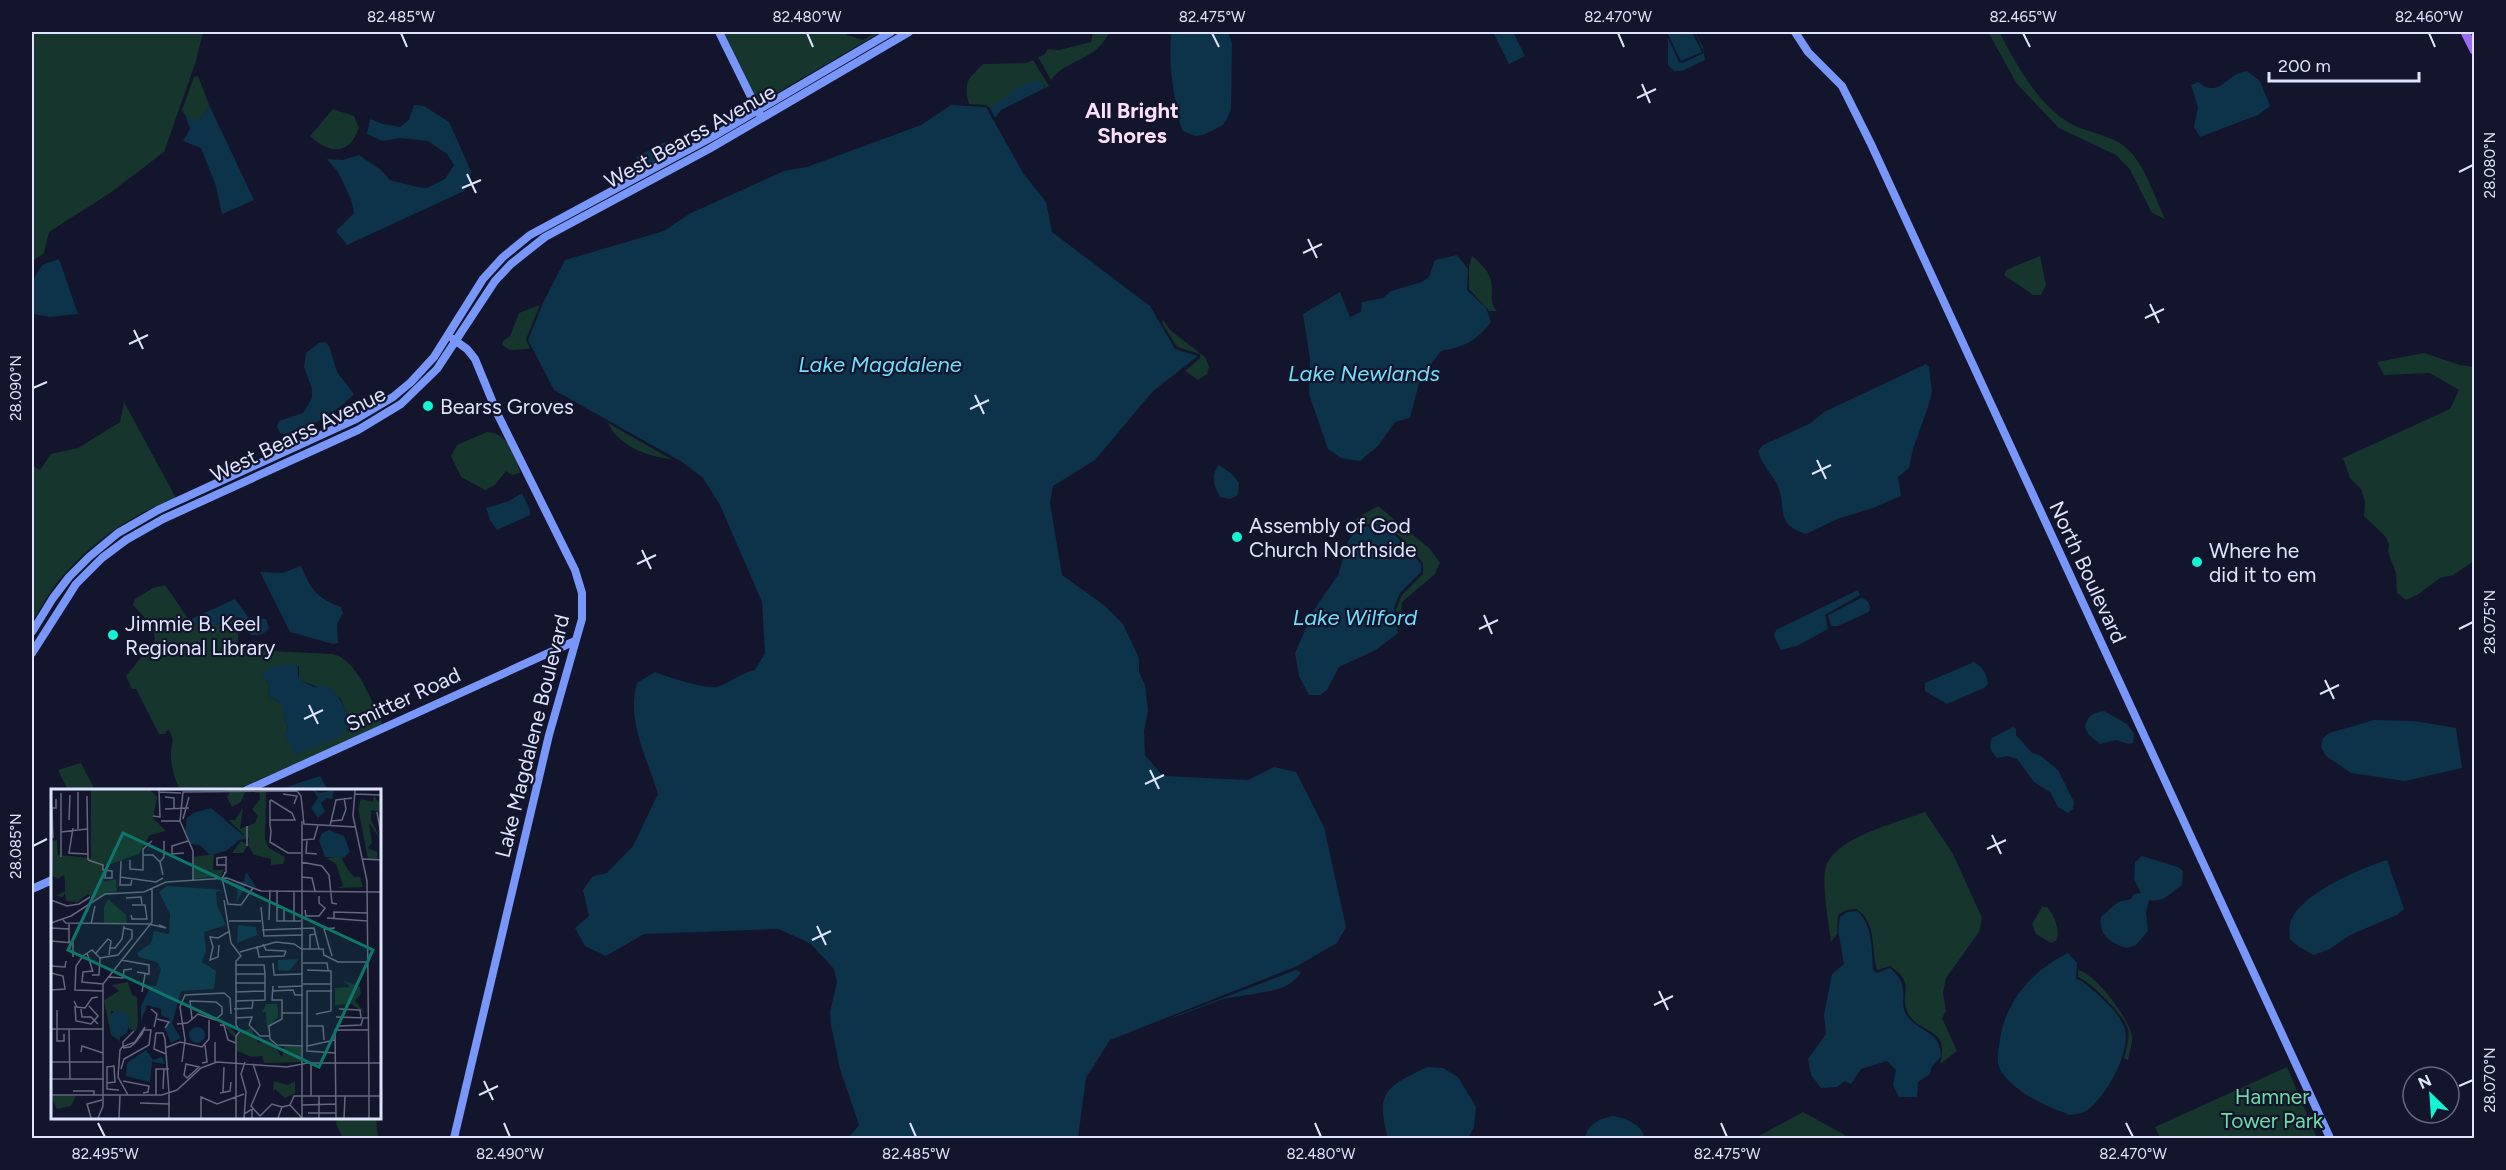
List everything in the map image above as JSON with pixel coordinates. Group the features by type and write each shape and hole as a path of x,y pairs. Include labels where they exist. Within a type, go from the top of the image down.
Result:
{"main road":[{"path":"2465,32 2475,50"}],"street":[{"path":"719,32 760,114"},
{"name":"West Bearss Avenue","path":"760,114 891,32"},
{"name":"West Bearss Avenue","path":"32,653 76,584 118,546 157,522 381,417 401,404 427,380 452,339 490,287 527,250 545,237 909,32"},
{"name":"North Boulevard","path":"1795,32 1808,52 1842,86 1871,144 2330,1138"},
{"name":"West Bearss Avenue","path":"32,632 61,587 102,546 144,517 356,419 381,405 419,374 452,339"},
{"name":"Lake Magdalene Boulevard","path":"452,339 475,359 498,415 578,576 583,612 549,735 454,1138"},
{"path":"42,636 40,626 59,595 61,587"},
{"name":"Smitter Road","path":"249,789 575,642"},
{"path":"32,889 51,880"}],"green space":[{"path":"32,32 203,32 196,61 164,152 110,193 49,232 44,253 32,261"},
{"path":"722,32 846,32 847,35 863,40 875,32 881,32 758,104"},
{"path":"1093,32 1110,32 1097,49 1064,68 1051,80 1038,57 1044,55 1048,49 1059,50 1091,42"},
{"path":"1988,32 1999,32 2035,92 2054,112 2073,125 2111,138 2127,148 2143,170 2165,219 2152,213 2129,168 2116,155 2059,128 2017,84"},
{"path":"1033,60 1049,86 1045,88 1045,85 1008,97 990,108 986,105 969,104 968,81 983,64 1026,63"},
{"path":"198,76 210,107 199,120 193,120 187,117 182,110 194,77"},
{"path":"333,109 354,116 359,128 350,144 344,148 331,149 310,136"},
{"path":"1472,256 1488,274 1492,283 1492,303 1497,311 1489,311 1469,289 1469,266"},
{"path":"2040,256 2046,285 2041,295 2033,295 2004,275 2006,270"},
{"path":"540,305 526,339 530,349 510,350 502,345 503,341 510,336 519,313"},
{"path":"1163,319 1170,330 1205,357 1209,367 1207,374 1198,380 1185,371 1200,358 1200,354 1177,347 1162,323"},
{"path":"2424,353 2460,365 2474,367 2474,561 2453,575 2440,578 2406,600 2397,593 2396,573 2388,552 2389,545 2386,537 2364,516 2365,502 2361,489 2350,478 2343,458 2450,409 2459,390 2430,373 2384,375 2377,362"},
{"path":"124,402 176,498 128,521 85,553 56,584 32,622 32,465 40,470 51,454 78,448 120,422"},
{"path":"608,423 671,459 653,456 635,449 619,438"},
{"path":"487,432 500,436 510,446 520,473 512,475 506,471 495,485 485,490 461,477 451,456 457,445"},
{"path":"1378,506 1430,549 1440,563 1435,574 1402,602 1400,632 1396,609 1402,595 1423,574 1423,563 1402,539 1385,527 1376,524 1355,529 1352,527 1357,518"},
{"path":"165,585 192,624 224,624 234,619 239,628 238,645 246,650 333,654 342,658 357,673 383,725 238,789 180,789 171,762 172,735 168,730 165,734 159,734 136,689 132,689 126,676 155,640 153,626 133,605 135,599 153,588","holes":["299,666 299,680 337,695 348,716 288,730 283,705 268,695 270,685 264,679"]},
{"path":"81,763 94,789 68,789 58,770"},
{"path":"1925,812 1953,854 1982,918 1979,932 1946,978 1943,993 1946,1011 1942,1018 1957,1051 1940,1064 1941,1043 1932,1032 1912,1019 1907,1011 1903,978 1890,966 1877,970 1870,928 1863,914 1856,909 1846,910 1838,915 1837,934 1831,942 1825,893 1826,867 1841,847 1868,832"},
{"path":"2042,907 2047,907 2056,923 2058,932 2056,941 2051,943 2036,934 2032,924"},
{"path":"2078,970 2102,988 2125,1019 2132,1037 2128,1060 2124,1058 2128,1044 2128,1029 2125,1023 2091,985 2078,977"},
{"name":"Hamner Tower Park","path":"2287,1067 2317,1138 2160,1138 2155,1127"},
{"path":"1803,1112 1845,1135 1844,1138 1755,1138"},
{"path":"337,1119 376,1119 378,1138 343,1138 336,1124"}],"water":[{"path":"1167,32 1228,32 1232,43 1231,110 1223,125 1203,135 1195,136 1183,131 1181,126 1174,94 1170,55 1171,35"},
{"path":"1493,32 1513,32 1525,56 1509,64"},
{"path":"1667,32 1692,32 1702,52 1681,61"},
{"path":"1668,38 1679,62 1682,63 1704,53 1705,60 1682,71 1674,71 1668,65"},
{"path":"2247,71 2260,81 2270,106 2258,115 2200,137 2194,127 2198,107 2191,85 2198,82 2206,87 2218,87 2234,76"},
{"path":"1037,80 1042,82 1045,88 1001,110 995,118 990,108 1019,87"},
{"path":"414,105 424,106 449,122 471,171 469,183 464,191 347,245 336,231 354,213 351,199 338,172 327,159 343,160 359,155 381,170 390,180 427,188 445,179 454,165 447,154 428,141 401,138 382,141 367,134 370,119 400,127 409,120"},
{"name":"Lake Magdalene","path":"951,105 986,107 1023,173 1046,202 1052,232 1150,306 1175,349 1198,356 1153,391 1095,460 1053,486 1050,503 1062,575 1104,605 1123,624 1139,658 1139,672 1145,685 1148,710 1144,731 1145,755 1163,776 1248,780 1274,767 1296,772 1324,827 1346,927 1337,943 1297,966 1110,1040 1086,1078 1078,1138 848,1138 859,1125 840,1069 831,1025 830,1012 837,982 834,969 810,943 778,929 644,934 606,956 585,946 575,928 589,916 583,890 593,876 607,873 633,846 658,794 636,725 634,697 637,683 655,672 695,684 716,687 755,670 765,653 762,602 720,505 703,478 682,462 554,390 528,340 543,303 565,260 664,231 689,214 784,171 807,167 921,125"},
{"path":"210,107 254,200 222,214 216,186 201,148 183,141 190,129 186,117 199,120"},
{"path":"665,142 672,153 643,169 636,157"},
{"name":"Lake Newlands","path":"1457,255 1468,269 1467,290 1486,308 1491,322 1469,342 1441,351 1420,379 1410,418 1395,422 1378,446 1360,461 1341,458 1328,449 1309,394 1310,359 1303,314 1340,292 1350,317 1361,312 1362,302 1383,298 1391,291 1422,282 1429,277 1435,260"},
{"path":"59,259 78,314 50,317 33,314 33,280 42,265"},
{"path":"325,342 329,346 337,372 354,394 330,414 308,427 288,434 280,433 277,427 279,421 303,413 312,398 312,389 304,367 306,353 319,343"},
{"path":"1926,364 1929,367 1932,392 1909,468 1898,477 1901,496 1873,508 1837,519 1806,534 1789,525 1783,514 1777,484 1759,455 1758,451 1763,445 1811,423 1824,412"},
{"path":"1219,465 1232,474 1239,483 1238,495 1230,499 1220,497 1215,485 1214,477"},
{"path":"522,493 530,515 497,530 486,508 509,501"},
{"name":"Lake Wilford","path":"1376,525 1396,536 1421,564 1421,572 1400,593 1394,608 1398,633 1376,650 1339,667 1327,690 1320,695 1309,695 1299,676 1295,653 1314,610 1338,575 1348,541 1354,533 1365,527"},
{"path":"301,566 316,592 341,607 343,613 337,624 338,643 333,644 290,632 260,572 282,573"},
{"path":"1858,590 1860,595 1825,615 1828,629 1797,646 1781,650 1774,636 1776,630"},
{"path":"1861,598 1869,603 1869,612 1838,626 1831,626 1828,615"},
{"path":"235,599 248,617 266,619 269,628 266,632 251,635 234,619 204,625 198,625 189,620"},
{"path":"1974,662 1982,668 1987,677 1988,684 1984,688 1947,704 1925,691 1925,683"},
{"path":"277,665 297,665 299,680 314,687 325,685 335,693 345,709 348,721 348,727 339,737 295,755 284,734 288,730 283,705 268,695 270,685 264,679 262,672"},
{"path":"2104,711 2127,724 2134,734 2133,743 2128,744 2116,740 2100,744 2089,735 2085,727 2089,717"},
{"path":"2374,720 2414,721 2456,728 2462,768 2405,781 2351,773 2326,756 2321,747 2323,738 2329,733"},
{"path":"2013,727 2016,729 2016,735 2032,753 2041,756 2058,770 2074,802 2073,809 2068,813 2058,807 2050,792 2034,782 2017,759 2008,756 1997,758 1993,753 1990,746 1992,738"},
{"path":"320,776 327,789 281,789"},
{"path":"2142,856 2178,867 2183,871 2182,885 2164,898 2149,900 2146,912 2148,931 2136,945 2127,948 2107,937 2102,929 2101,917 2118,902 2131,899 2134,894 2141,893 2134,879 2135,862"},
{"path":"2387,860 2404,909 2397,915 2350,935 2330,949 2314,955 2290,939 2290,924 2295,913 2317,893 2347,876"},
{"path":"1857,911 1869,930 1873,970 1877,973 1890,968 1897,975 1903,989 1905,1012 1914,1023 1938,1042 1940,1048 1941,1056 1931,1068 1930,1074 1918,1082 1917,1097 1899,1097 1893,1085 1896,1070 1887,1061 1861,1069 1851,1084 1845,1081 1837,1087 1821,1088 1811,1075 1808,1059 1826,1034 1824,1015 1832,974 1844,964 1838,930 1840,917 1847,912"},
{"path":"2068,953 2077,963 2076,979 2082,981 2113,1009 2122,1023 2126,1039 2115,1074 2101,1096 2086,1111 2068,1115 2038,1102 2018,1089 2003,1075 1999,1067 1998,1056 2003,1025 2015,999 2043,968"},
{"path":"1296,970 1301,972 1286,986 1228,998 1165,1020"},
{"path":"1427,1067 1443,1068 1458,1077 1476,1107 1474,1127 1468,1138 1388,1138 1383,1110 1387,1093 1402,1080"},
{"path":"1613,1116 1633,1123 1641,1129 1645,1138 1585,1138 1586,1133 1595,1123"}],"place":[{"name":"Bearss Groves","path":"428,406"},
{"name":"Assembly of God Church Northside","path":"1237,537"},
{"name":"Where he did it to em","path":"2197,562"},
{"name":"Jimmie B. Keel Regional Library","path":"113,635"}],"district":[{"name":"All Bright Shores","path":"1132,122"}]}
